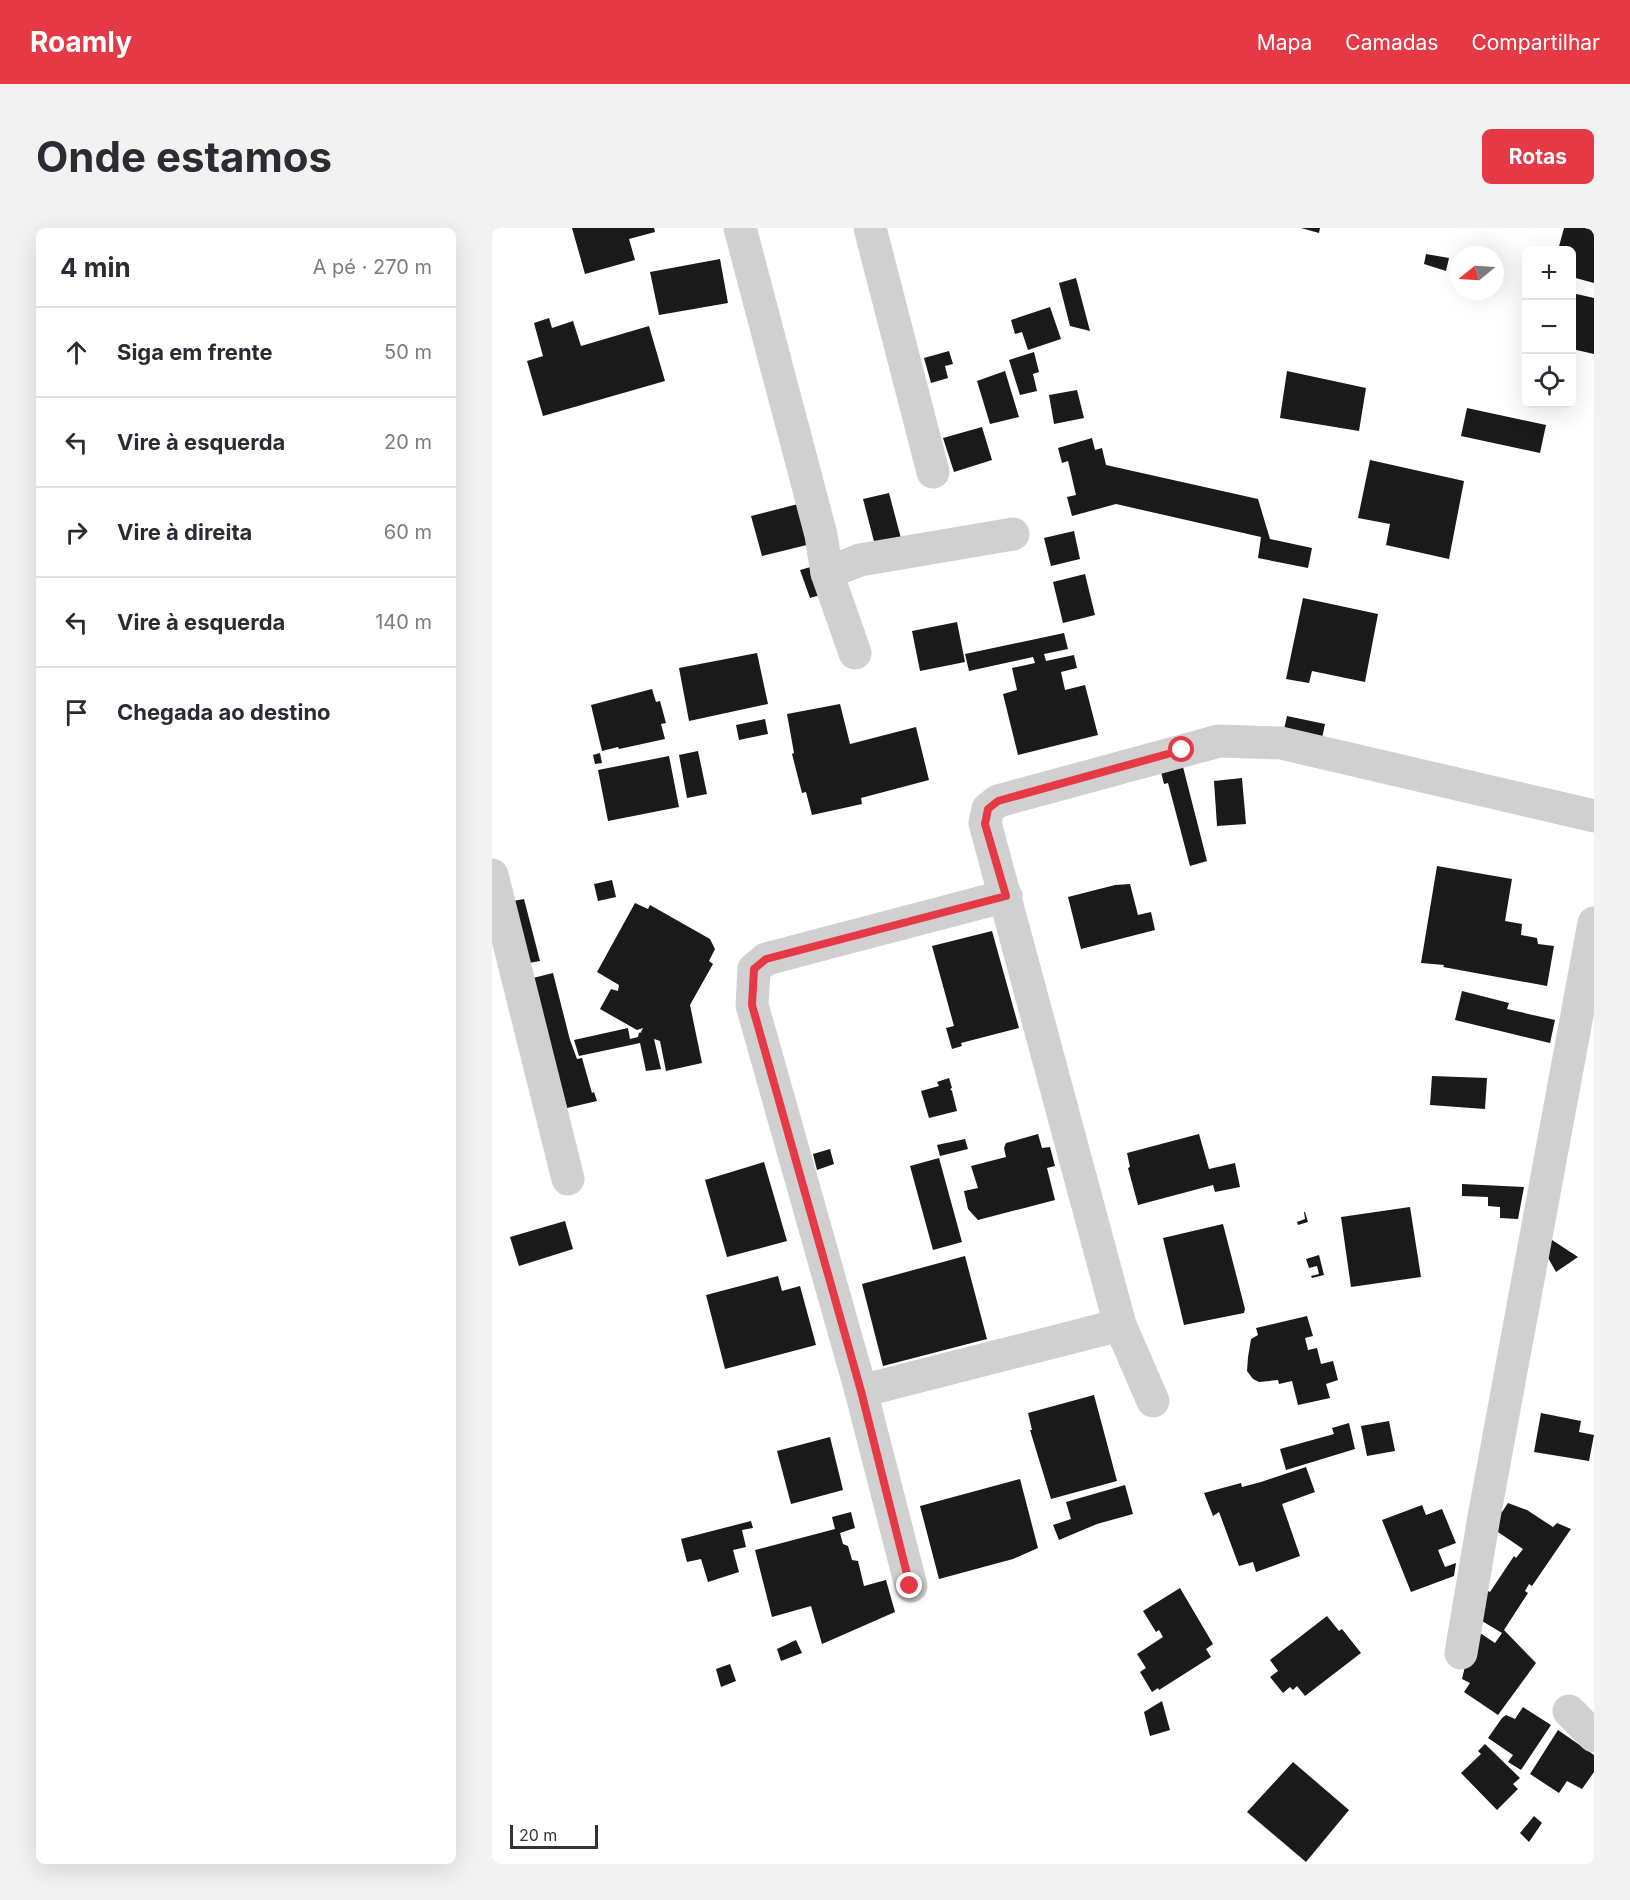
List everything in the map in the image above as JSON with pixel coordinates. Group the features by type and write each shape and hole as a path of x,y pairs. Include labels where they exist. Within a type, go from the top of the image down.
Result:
{"street":[{"path":"740,228 821,536 827,573 855,652"},
{"path":"870,228 933,472"},
{"path":"827,573 860,560 1013,534"},
{"path":"1153,1401 1120,1325 985,824 988,809 998,801 1219,741 1281,743 1594,816"},
{"path":"492,875 568,1179"},
{"path":"910,1586 861,1391 752,1005 754,969 766,959 1006,896"},
{"path":"1461,1653 1594,923"},
{"path":"861,1391 1120,1325"},
{"path":"1569,1711 1594,1736"}],"building":[{"path":"572,228 654,228 655,232 629,239 635,260 585,274"},
{"path":"1301,228 1320,228 1319,233"},
{"path":"1564,228 1594,230 1594,283 1576,278 1576,246 1559,246"},
{"path":"1426,254 1449,258 1446,271 1424,264"},
{"path":"720,259 728,303 659,315 650,272"},
{"path":"1076,278 1090,331 1070,326 1059,283"},
{"path":"1576,294 1594,298 1594,354 1576,350"},
{"path":"1050,307 1061,339 1028,350 1022,332 1015,334 1011,320"},
{"path":"549,318 552,328 573,321 581,346 649,326 665,381 543,416 527,361 543,356 534,323"},
{"path":"949,351 953,364 945,366 948,378 931,383 924,358"},
{"path":"1034,352 1039,372 1033,374 1037,391 1020,395 1009,360"},
{"path":"1005,371 1019,417 990,424 977,381"},
{"path":"1287,371 1366,388 1359,431 1280,418"},
{"path":"1077,390 1084,418 1054,424 1049,395"},
{"path":"1467,408 1546,425 1540,453 1461,436"},
{"path":"982,427 992,460 954,472 943,438"},
{"path":"1092,438 1095,450 1102,448 1106,465 1258,499 1270,539 1312,548 1308,568 1258,558 1261,537 1116,504 1072,516 1067,497 1076,495 1068,461 1062,463 1058,448"},
{"path":"1370,460 1464,481 1449,559 1386,545 1390,524 1358,518"},
{"path":"889,493 903,546 877,553 863,499"},
{"path":"806,502 819,542 762,556 751,516"},
{"path":"1074,531 1080,559 1051,566 1044,538"},
{"path":"828,562 834,591 810,598 800,570"},
{"path":"1085,574 1095,615 1063,623 1053,582"},
{"path":"1303,598 1378,614 1365,682 1312,671 1309,683 1286,679"},
{"path":"957,622 965,662 920,671 912,631"},
{"path":"1064,633 1068,649 1044,654 1046,661 1074,655 1077,668 1061,672 1065,690 1085,685 1098,735 1018,755 1003,694 1017,690 1012,668 1035,663 1033,657 969,671 965,654"},
{"path":"757,653 768,704 689,721 679,668"},
{"path":"652,689 656,702 660,701 666,723 661,724 665,739 602,751 591,705"},
{"path":"840,704 850,744 916,727 929,780 861,798 862,804 812,815 806,792 802,793 792,754 794,753 787,714"},
{"path":"1287,716 1325,724 1321,743 1283,734"},
{"path":"765,719 768,734 739,740 736,725"},
{"path":"698,751 707,794 687,798 679,755"},
{"path":"600,753 602,763 595,764 593,755"},
{"path":"669,756 679,807 608,821 598,770"},
{"path":"1182,763 1207,861 1190,866 1168,783 1164,784 1160,768"},
{"path":"1242,778 1246,824 1217,826 1214,781"},
{"path":"1437,866 1512,879 1505,921 1522,924 1521,935 1537,938 1538,944 1554,946 1547,986 1443,967 1444,965 1421,963"},
{"path":"612,880 616,897 598,901 594,884"},
{"path":"1130,884 1138,915 1151,912 1155,930 1081,949 1068,897 1115,885"},
{"path":"524,899 540,961 529,963 513,901"},
{"path":"635,903 648,909 650,905 710,939 715,949 709,961 713,964 690,1005 702,1063 666,1071 660,1041 654,1039 661,1069 646,1071 640,1043 579,1056 574,1040 628,1028 630,1039 638,1037 642,1032 643,1028 637,1030 600,1009 611,989 618,991 619,985 597,972"},
{"path":"992,931 1019,1028 961,1043 962,1046 952,1049 946,1028 954,1026 932,946"},
{"path":"553,973 570,1040 577,1059 582,1058 592,1093 594,1092 597,1101 567,1108 533,978"},
{"path":"1462,991 1509,1003 1507,1009 1555,1020 1550,1043 1455,1020"},
{"path":"1432,1076 1487,1078 1485,1109 1430,1105"},
{"path":"949,1078 957,1111 929,1118 921,1091 939,1086 937,1082"},
{"path":"1038,1134 1042,1148 1050,1147 1055,1166 1047,1168 1055,1200 978,1220 968,1209 964,1191 978,1188 971,1166 1006,1157 1004,1148 1006,1143"},
{"path":"1199,1134 1209,1169 1235,1163 1240,1187 1215,1192 1213,1185 1138,1205 1128,1168 1130,1167 1127,1153"},
{"path":"965,1139 968,1149 940,1156 937,1145"},
{"path":"830,1149 834,1164 817,1170 813,1154"},
{"path":"939,1158 962,1242 933,1250 910,1166"},
{"path":"764,1162 787,1241 727,1257 705,1180"},
{"path":"1462,1184 1524,1187 1518,1219 1500,1218 1500,1207 1488,1206 1488,1197 1462,1196"},
{"path":"1410,1207 1421,1277 1351,1287 1341,1217"},
{"path":"1304,1212 1308,1222 1298,1225 1297,1222 1305,1219"},
{"path":"565,1221 573,1249 519,1266 510,1237"},
{"path":"1223,1224 1245,1309 1244,1313 1184,1325 1163,1238"},
{"path":"1549,1238 1578,1257 1556,1272 1547,1256"},
{"path":"1319,1255 1324,1275 1312,1278 1311,1276 1319,1274 1317,1266 1309,1268 1306,1259"},
{"path":"965,1256 987,1339 883,1366 862,1284"},
{"path":"778,1276 782,1291 800,1286 816,1345 725,1369 706,1295"},
{"path":"1307,1316 1313,1336 1305,1338 1308,1350 1317,1348 1321,1364 1333,1361 1338,1380 1326,1384 1330,1398 1298,1405 1292,1381 1279,1384 1278,1380 1259,1382 1253,1379 1247,1371 1248,1357 1251,1339 1258,1335 1256,1328"},
{"path":"1094,1395 1117,1481 1051,1499 1030,1430 1032,1430 1028,1413"},
{"path":"1541,1413 1581,1421 1579,1432 1594,1435 1589,1461 1534,1452"},
{"path":"1389,1421 1395,1451 1367,1456 1361,1426"},
{"path":"1349,1423 1355,1449 1286,1470 1280,1449 1334,1434 1332,1428"},
{"path":"830,1437 843,1490 791,1504 777,1451"},
{"path":"1306,1467 1315,1492 1282,1504 1300,1556 1256,1572 1253,1562 1239,1566 1219,1512 1213,1516 1204,1493 1241,1483 1242,1487"},
{"path":"1020,1479 1038,1548 1013,1559 939,1579 920,1506"},
{"path":"1125,1485 1133,1514 1097,1524 1059,1540 1053,1525 1071,1519 1066,1502"},
{"path":"1508,1503 1527,1510 1553,1527 1557,1523 1571,1529 1532,1586 1529,1584 1525,1591 1528,1593 1504,1630 1536,1663 1498,1715 1464,1692 1470,1683 1462,1679 1474,1629 1495,1643 1502,1633 1477,1618 1484,1589 1490,1592 1514,1556 1516,1558 1523,1549 1495,1530 1501,1511"},
{"path":"1422,1505 1426,1515 1442,1509 1456,1543 1438,1550 1445,1567 1456,1563 1454,1576 1411,1592 1382,1520"},
{"path":"851,1512 855,1528 840,1533 843,1544 848,1546 852,1560 858,1561 864,1586 886,1580 895,1612 822,1644 811,1606 772,1617 755,1550 835,1529 832,1517"},
{"path":"751,1521 753,1528 742,1530 746,1547 733,1550 739,1572 708,1582 701,1559 687,1562 681,1539"},
{"path":"1180,1588 1213,1644 1206,1649 1211,1657 1159,1690 1158,1688 1152,1692 1140,1672 1146,1668 1137,1654 1163,1637 1159,1630 1156,1632 1143,1611"},
{"path":"1327,1616 1339,1631 1342,1629 1361,1653 1305,1696 1297,1686 1293,1690 1290,1687 1283,1693 1270,1677 1278,1671 1270,1660"},
{"path":"796,1640 802,1653 781,1661 777,1649"},
{"path":"730,1664 736,1681 721,1687 716,1669"},
{"path":"1162,1701 1170,1730 1150,1736 1144,1712"},
{"path":"1523,1707 1551,1725 1521,1770 1508,1762 1513,1755 1488,1738 1502,1718 1506,1715 1515,1719"},
{"path":"1558,1730 1594,1755 1594,1772 1582,1789 1567,1781 1559,1793 1530,1774"},
{"path":"1485,1744 1520,1778 1513,1784 1518,1789 1497,1810 1461,1773 1481,1754 1478,1751"},
{"path":"1293,1762 1349,1810 1306,1862 1247,1812"},
{"path":"1534,1816 1542,1823 1529,1842 1520,1833"}],"route":[{"path":"910,1586 861,1391 752,1005 754,969 766,959 1006,896 985,824 988,809 998,801 1182,750"}]}
